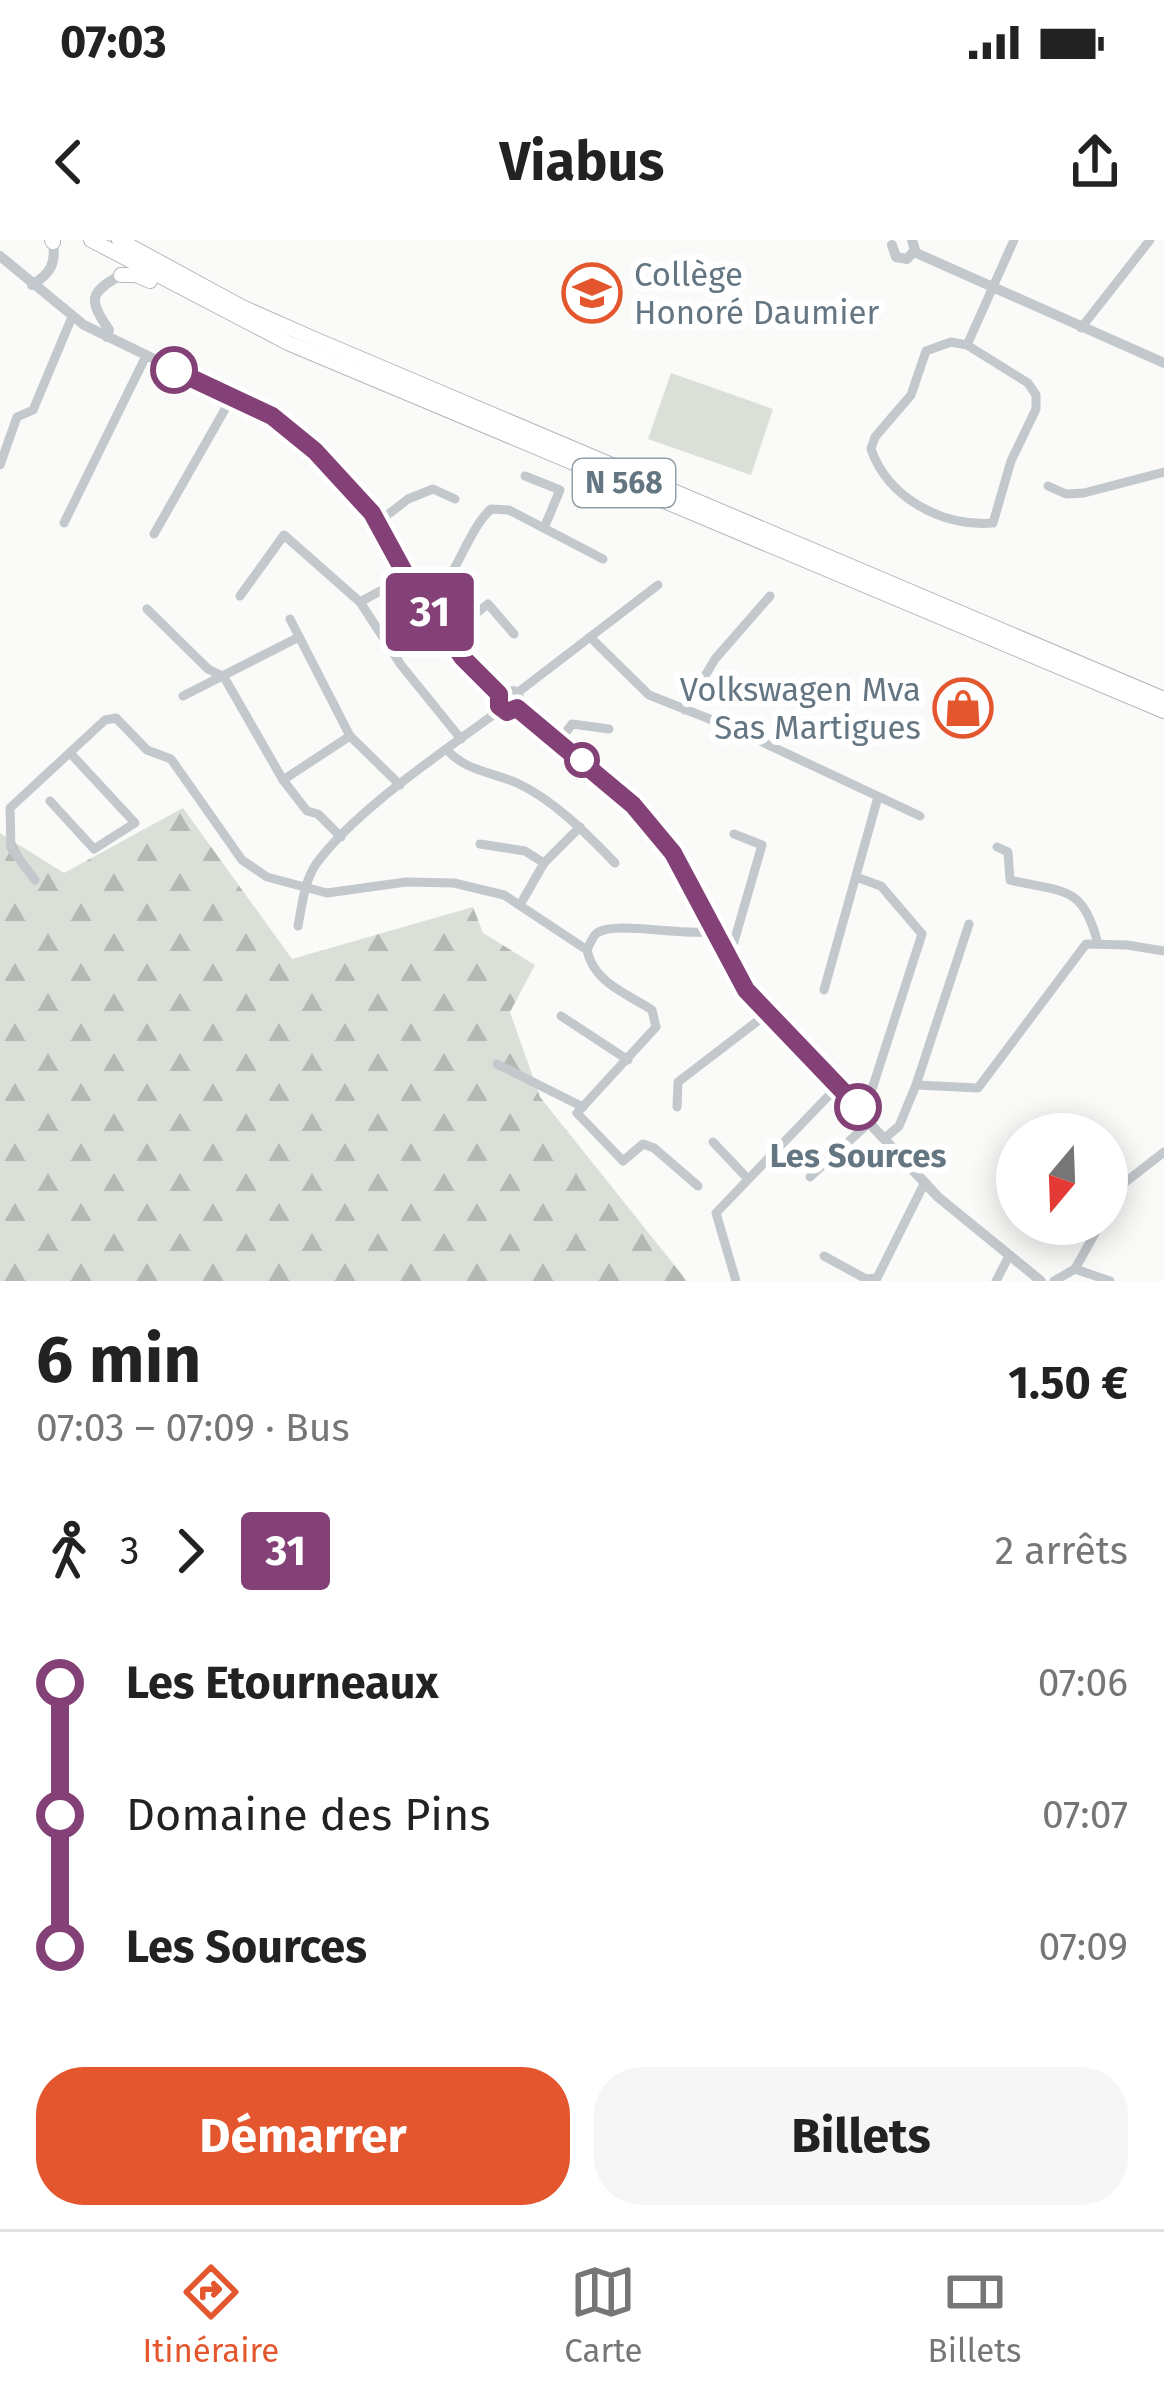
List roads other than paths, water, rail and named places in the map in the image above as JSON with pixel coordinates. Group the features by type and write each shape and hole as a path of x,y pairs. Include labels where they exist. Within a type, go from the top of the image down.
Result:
{"highway":[{"name":"N 568","path":"91,240 232,317 1164,711"},
{"name":"N 568","path":"118,240 242,307 320,342 1164,699"},
{"path":"121,275 136,274 232,317"}],"street":[{"path":"878,240 894,242 894,254 900,259 908,259 913,246 991,289 1164,363"},
{"path":"967,344 1014,240"},
{"path":"1081,328 1150,240"},
{"path":"32,285 47,276 55,260 53,241"},
{"path":"0,256 72,317 272,416 315,451 377,523 426,607 499,694 501,709"},
{"path":"107,337 109,330 94,309 94,296 102,285 121,275"},
{"path":"0,465 17,417 32,410 72,317"},
{"path":"967,344 1028,383 1036,395 1036,409 1011,461 993,523 939,515 914,504 898,493 871,449 875,436 911,395 926,351 933,345 967,344"},
{"path":"64,523 146,356"},
{"path":"154,534 232,397"},
{"path":"1048,486 1066,494 1084,493 1164,472"},
{"path":"525,476 560,490 544,528"},
{"path":"377,523 408,499 433,489 455,499"},
{"path":"426,607 463,556 479,519 491,509 509,510 603,559"},
{"path":"240,596 284,535 360,602 401,665 461,739"},
{"path":"360,602 406,577"},
{"path":"517,693 658,585"},
{"path":"686,710 716,659 770,596"},
{"path":"447,636 488,604 514,634"},
{"path":"147,609 208,669 224,676 283,779 307,811 318,814 341,837"},
{"path":"290,620 350,736 400,785"},
{"path":"183,696 299,637"},
{"path":"591,638 649,695 755,738 920,816"},
{"path":"499,694 508,689 517,693"},
{"path":"517,693 517,708"},
{"path":"501,709 517,708"},
{"path":"517,708 633,805 673,853 746,990 958,1216 1041,1281"},
{"path":"298,926 314,867 341,837 400,785 501,709"},
{"path":"34,880 11,848 10,808 105,719 116,718 147,750 171,759 242,860 267,878 327,893 406,882 454,883 504,895 587,950 594,970 605,982 656,1016 650,1037 580,1110"},
{"path":"560,742 572,724 609,729"},
{"path":"283,779 350,736"},
{"path":"447,750 475,770 519,783 580,827 615,863"},
{"path":"50,801 94,849 135,823 71,754"},
{"path":"824,991 878,797"},
{"path":"520,904 544,863 580,827"},
{"path":"729,959 762,845 734,834"},
{"path":"479,844 526,851 544,863"},
{"path":"997,847 1008,852 1010,880 1076,896 1089,910 1098,944"},
{"path":"810,1177 867,1118 922,934 881,886 856,877"},
{"path":"885,1138 898,1126 916,1085 969,924"},
{"path":"587,950 598,932 613,928 673,934 713,931"},
{"path":"916,1085 978,1088 1086,944 1164,951"},
{"path":"676,1107 678,1082 768,1013"},
{"path":"561,1016 628,1060"},
{"path":"497,1064 580,1110 623,1161 643,1144 698,1186"},
{"path":"736,1281 716,1213 838,1086"},
{"path":"713,1142 748,1179"},
{"path":"1128,1180 1164,1152"},
{"path":"824,1256 866,1280 877,1278 925,1182"},
{"path":"1054,1281 1075,1269 1088,1245"},
{"path":"996,1281 1009,1256"},
{"path":"1075,1269 1110,1281"}],"place":[{"name":"Collège Honoré Daumier","path":"592,293"},
{"name":"Volkswagen Mva Sas Martigues","path":"963,708"},
{"name":"Les Sources","path":"858,1107"}]}
